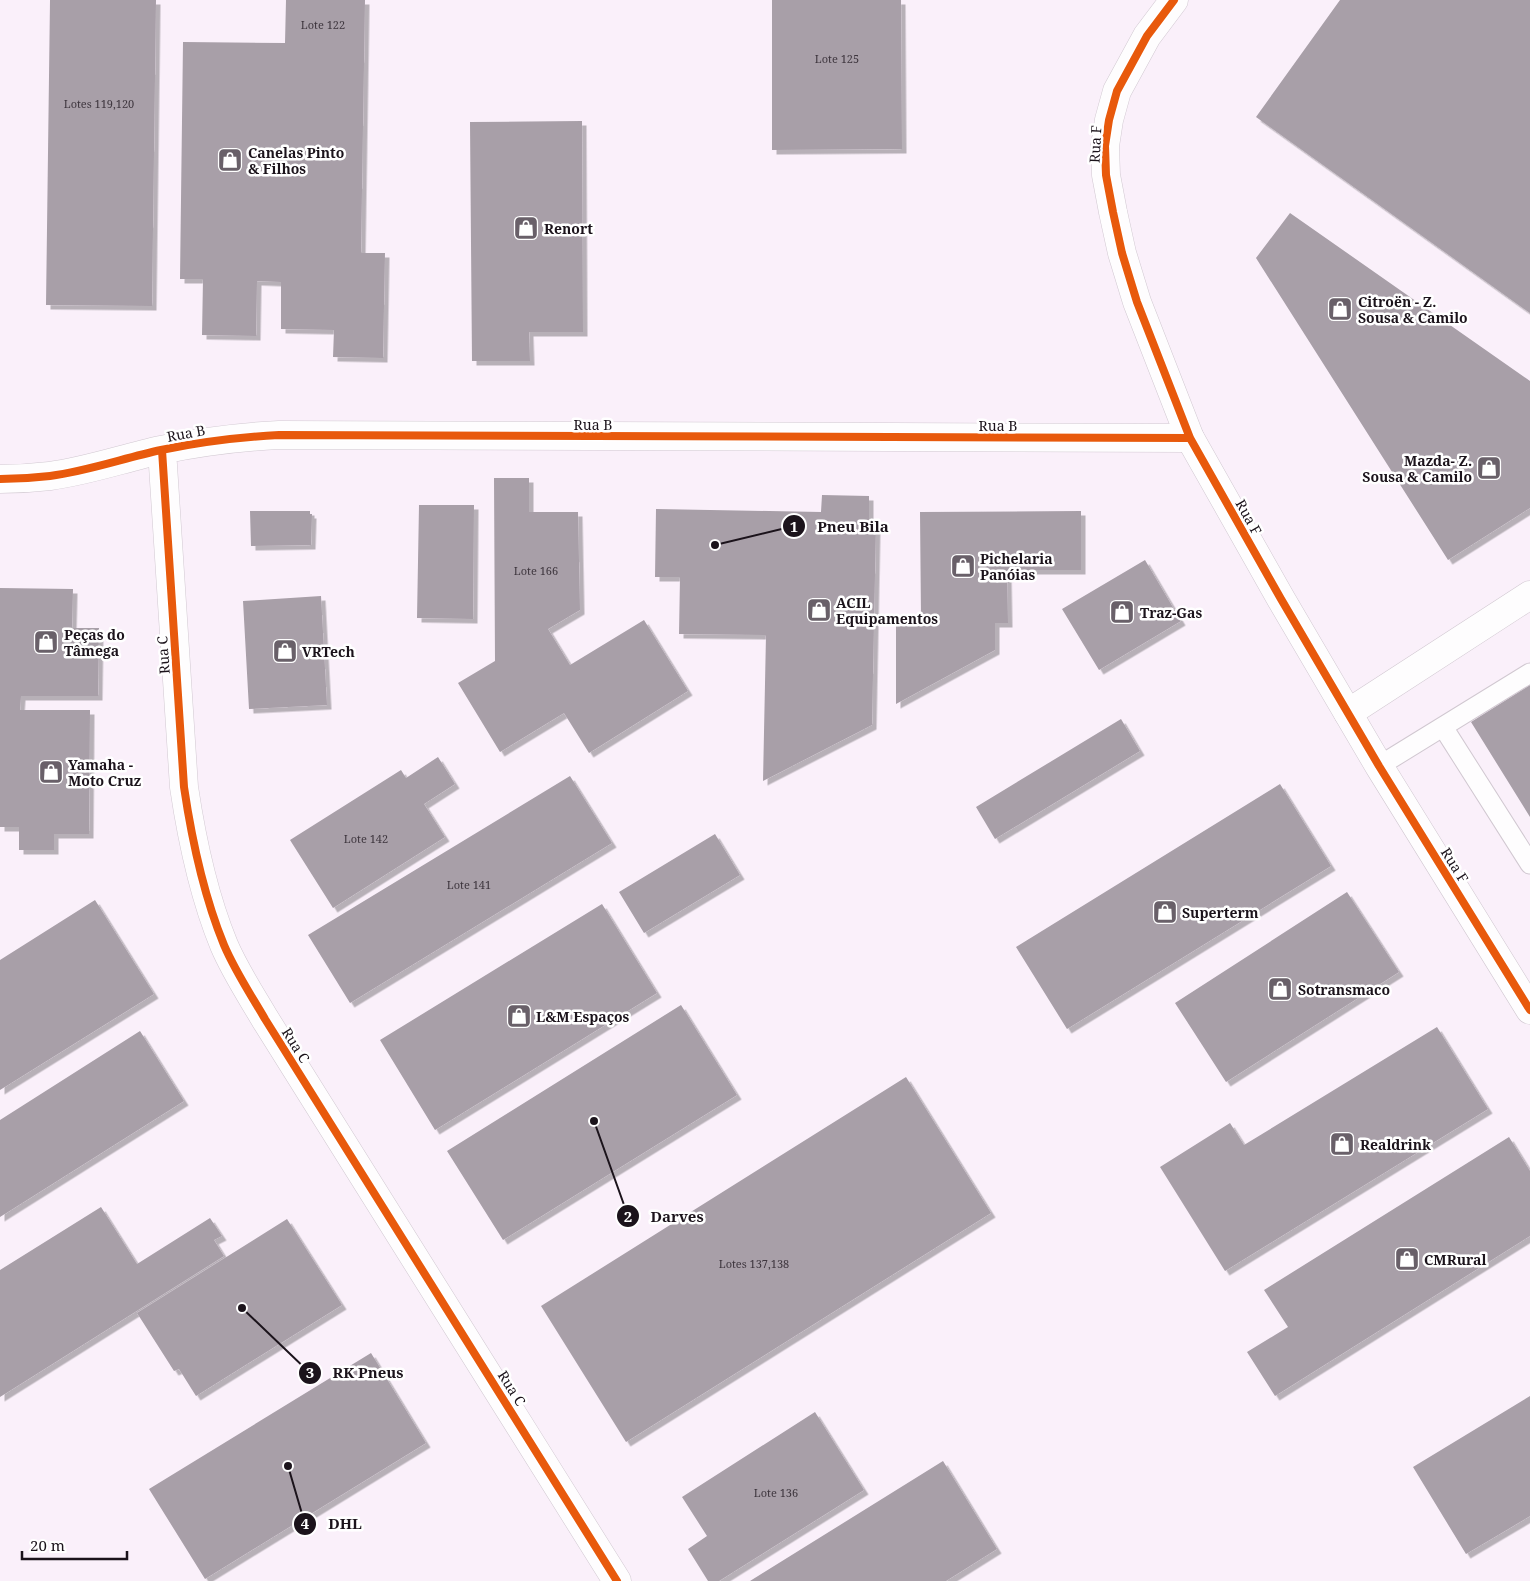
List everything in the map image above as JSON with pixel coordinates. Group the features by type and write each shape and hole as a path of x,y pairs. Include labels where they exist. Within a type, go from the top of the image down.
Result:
{"street":[{"name":"Rua F","path":"1174,0 1147,36 1117,91 1109,120 1106,156 1108,184 1122,254 1140,311 1190,438 1281,599 1379,766 1530,1010"},
{"name":"Rua B","path":"0,479 50,476 210,441 279,435 1190,438"},
{"name":"Rua C","path":"162,450 184,786 199,870 210,908 225,947 265,1019 618,1581"},
{"path":"1348,713 1530,595"}],"lane":[{"path":"1379,766 1530,673"},
{"path":"1443,727 1530,864"}],"building":[{"path":"50,0 156,0 152,306 46,305"},
{"path":"286,0 365,0 361,253 385,253 383,358 333,357 334,330 281,329 281,282 257,281 256,336 202,335 203,279 180,279 183,42 285,43"},
{"path":"772,0 901,0 902,149 772,150"},
{"path":"1340,0 1530,0 1530,313 1256,117"},
{"path":"582,121 583,332 529,332 530,361 472,361 470,122"},
{"path":"1290,213 1530,381 1530,508 1448,560 1256,258"},
{"path":"494,478 529,478 529,512 578,512 580,610 548,629 570,665 644,620 688,691 589,753 564,713 500,752 458,683 495,661"},
{"path":"822,495 869,496 869,524 876,524 872,725 763,781 766,635 679,634 680,577 655,577 656,509 821,512"},
{"path":"419,505 474,505 473,619 417,618"},
{"path":"250,511 310,511 310,514 312,514 311,545 251,546"},
{"path":"1081,511 1081,570 1007,570 1008,623 995,623 995,650 896,704 896,619 921,618 920,512"},
{"path":"1145,560 1181,621 1099,670 1062,609"},
{"path":"0,588 73,589 72,628 99,628 98,696 21,696 20,710 90,710 89,834 54,834 54,850 19,850 19,827 0,827"},
{"path":"321,596 327,705 249,709 243,601"},
{"path":"1530,685 1530,817 1471,722"},
{"path":"1121,719 1140,751 995,839 976,807"},
{"path":"438,757 455,784 424,804 445,837 333,908 290,840 401,770 406,778"},
{"path":"570,776 612,843 350,1003 308,935"},
{"path":"1280,784 1331,866 1067,1029 1016,947"},
{"path":"715,834 740,875 644,933 619,892"},
{"path":"1347,892 1399,972 1226,1082 1175,1003"},
{"path":"95,900 154,994 0,1090 0,960"},
{"path":"602,904 657,993 435,1130 380,1040"},
{"path":"681,1005 737,1095 503,1240 447,1151"},
{"path":"1437,1027 1488,1109 1225,1271 1160,1167 1230,1123 1244,1145"},
{"path":"140,1031 184,1101 0,1217 0,1120"},
{"path":"906,1077 991,1213 626,1442 541,1306"},
{"path":"1509,1137 1530,1171 1530,1236 1275,1396 1247,1352 1288,1327 1264,1290"},
{"path":"101,1207 137,1264 210,1218 222,1236 214,1240 224,1256 0,1397 0,1270"},
{"path":"287,1219 342,1305 196,1396 179,1369 174,1371 137,1313"},
{"path":"371,1353 426,1443 205,1579 149,1489"},
{"path":"1530,1396 1530,1516 1466,1554 1413,1467"},
{"path":"815,1412 864,1490 719,1581 708,1581 688,1549 707,1536 682,1497"},
{"path":"943,1461 997,1549 946,1581 750,1581"}],"cycle path":[{"path":"1174,0 1147,36 1117,91 1109,120 1105,146 1106,175 1113,212 1122,253 1137,302 1190,438 1281,599 1379,766 1530,1010"},
{"path":"0,479 64,474 176,447 205,442 279,435 1190,438"},
{"path":"162,450 184,787 199,867 210,906 228,955 265,1019 617,1581"}],"place":[{"name":"Canelas Pinto & Filhos","path":"230,160"},
{"name":"Renort","path":"526,228"},
{"name":"Citroën - Z. Sousa & Camilo","path":"1340,309"},
{"name":"Mazda- Z. Sousa & Camilo","path":"1489,468"},
{"name":"Pneu Bila","path":"715,545"},
{"name":"Pichelaria Panóias","path":"963,566"},
{"name":"ACIL Equipamentos","path":"819,610"},
{"name":"Traz-Gas","path":"1122,612"},
{"name":"Peças do Tâmega","path":"46,642"},
{"name":"VRTech","path":"285,651"},
{"name":"Yamaha - Moto Cruz","path":"51,772"},
{"name":"Superterm","path":"1165,912"},
{"name":"Sotransmaco","path":"1280,989"},
{"name":"L&M Espaços","path":"519,1016"},
{"name":"Darves","path":"594,1121"},
{"name":"Realdrink","path":"1342,1144"},
{"name":"CMRural","path":"1407,1259"},
{"name":"RK Pneus","path":"242,1308"},
{"name":"DHL","path":"288,1466"}]}
